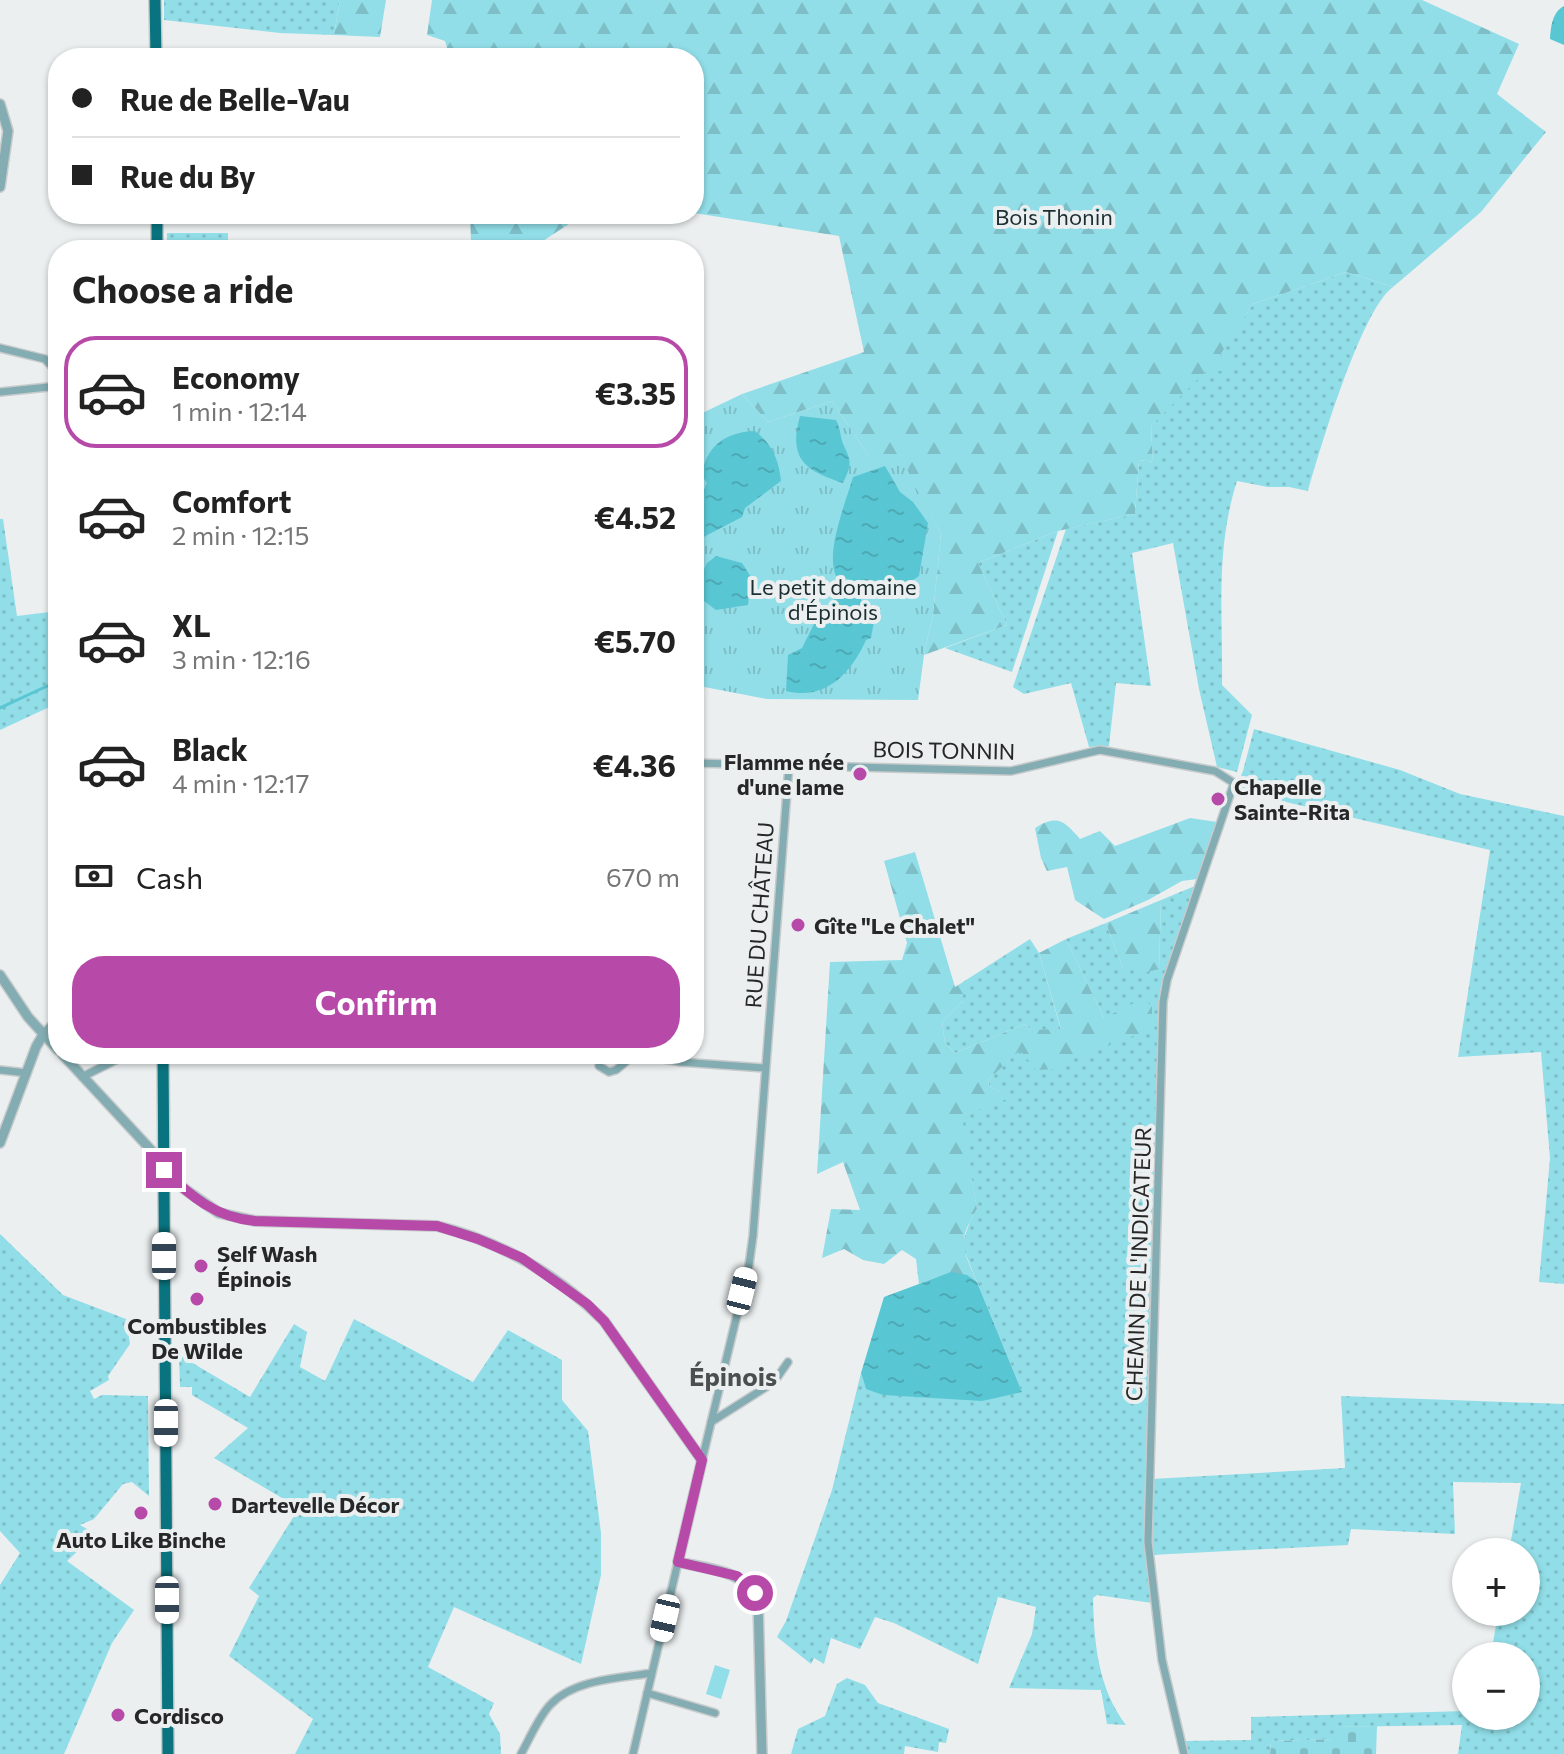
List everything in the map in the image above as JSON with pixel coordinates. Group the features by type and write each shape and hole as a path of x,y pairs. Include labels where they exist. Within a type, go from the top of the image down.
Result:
{"main road":[{"path":"155,0 156,48"},
{"path":"163,1064 168,1754"}],"street":[{"path":"0,104 8,131 0,187"},
{"path":"0,348 48,362"},
{"path":"0,392 48,387"},
{"name":"BOIS TONNIN","path":"704,763 1011,771 1100,750 1215,771 1234,783"},
{"name":"RUE DU CHÂTEAU","path":"702,1460 749,1265 789,765"},
{"name":"CHEMIN DE L'INDICATEUR","path":"1184,1754 1162,1660 1148,1542 1163,1002 1167,980 1234,783"},
{"path":"0,975 28,1017 48,1038"},
{"path":"0,1143 36,1047 48,1029"},
{"path":"71,1064 152,1151 164,1170 204,1204 232,1217 255,1221 437,1226 522,1258 587,1304 604,1321 702,1460 633,1754"},
{"path":"82,1077 108,1064"},
{"path":"599,1064 609,1072 624,1064"},
{"path":"704,1064 765,1068"},
{"path":"0,1070 27,1073"},
{"path":"711,1422 774,1382 788,1362"},
{"path":"678,1562 737,1576 755,1593 760,1610 762,1754"},
{"path":"521,1754 545,1711 564,1695 592,1683 652,1673"},
{"path":"647,1693 715,1713"}],"green space":[{"path":"164,0 340,0 334,35 280,33 164,20"},
{"path":"340,0 386,0 380,37 334,35"},
{"name":"Bois Thonin","path":"432,0 1422,0 1519,44 1497,94 1546,132 1481,212 1393,287 1346,272 1253,304 1220,355 1234,361 1230,371 1206,371 1151,426 1153,462 1139,460 1135,514 1058,531 978,563 1007,625 924,655 933,614 941,533 911,481 901,455 868,455 832,401 768,422 742,394 864,352 839,236 704,215 704,48 447,48 445,41 427,35"},
{"path":"470,224 569,224 544,240 471,240"},
{"path":"167,233 228,233 228,240 167,240"},
{"path":"1346,272 1393,287 1381,301 1355,351 1308,491 1237,481 1230,507 1223,557 1222,685 1252,715 1237,772 1217,767 1199,689 1173,543 1132,553 1151,686 1116,683 1109,746 1089,747 1071,683 1024,694 1013,687 1066,529 1135,514 1139,460 1153,462 1151,426 1219,355 1253,304"},
{"name":"Le petit domaine d'Épinois","path":"742,394 768,422 832,401 868,455 901,454 941,533 933,614 918,700 767,699 704,687 704,412"},
{"path":"0,519 3,519 17,616 48,612 48,708 0,730"},
{"path":"1058,531 1012,672 945,648 1007,625 978,563"},
{"path":"1254,729 1400,770 1460,794 1564,816 1564,1284 1539,1282 1550,1158 1541,1052 1458,1057 1490,850 1235,790"},
{"path":"1190,818 1217,822 1197,879 1182,881 1104,919 1075,900 1067,867 1047,871 1035,828 1049,821 1060,822 1080,839 1100,831 1115,846"},
{"path":"915,852 955,987 963,982 963,1001 942,1022 945,1043 955,1053 1025,1024 1031,1030 1061,1029 1039,953 1066,939 1104,1018 1144,998 1152,1007 1152,1029 1067,1061 1057,1069 1036,1070 1020,1050 988,1080 989,1086 1012,1097 962,1116 977,1209 966,1230 964,1246 977,1282 955,1274 919,1284 916,1259 902,1250 884,1264 863,1260 844,1249 822,1258 831,1209 860,1210 843,1162 817,1174 830,962 902,960 907,943 884,861"},
{"path":"1195,886 1160,990 1144,1541 1152,1603 1097,1595 1093,1598 1099,1664 1109,1696 1126,1725 1107,1724 1101,1690 1009,1688 1032,1634 1036,1607 998,1597 978,1664 894,1623 875,1617 860,1649 831,1638 824,1664 814,1658 811,1664 777,1637 786,1621 832,1490 861,1373 866,1389 1022,1392 962,1245 977,1209 961,1116 1011,1097 989,1086 988,1080 1020,1049 1057,1069 1104,1018 1066,939 1106,923 1123,969 1159,969 1161,900"},
{"path":"1161,900 1159,969 1147,972 1123,969 1106,923"},
{"path":"1030,939 1039,953 1061,1030 1031,1030 1025,1024 955,1053 945,1043 942,1022 963,1001 963,982"},
{"path":"0,1234 63,1295 126,1319 130,1344 108,1376 109,1380 90,1391 94,1399 102,1395 148,1396 149,1496 132,1482 123,1484 94,1519 80,1525 96,1534 67,1561 134,1610 112,1643 64,1754 0,1754 0,1585 20,1553 0,1531"},
{"path":"354,1319 473,1382 508,1330 562,1360 562,1400 588,1431 601,1533 601,1575 581,1664 454,1607 428,1667 494,1703 489,1714 500,1734 501,1754 295,1754 313,1719 229,1656 259,1596 249,1588 299,1508 214,1458 248,1428 192,1395 192,1387 180,1387 179,1355 250,1397 294,1324 307,1332 300,1367 325,1381"},
{"path":"1341,1396 1564,1404 1564,1754 1458,1754 1461,1730 1540,1730 1540,1642 1493,1642 1496,1626 1540,1626 1540,1538 1511,1538 1521,1483 1453,1482 1455,1534 1351,1529 1348,1545 1151,1555 1152,1479 1345,1468"},
{"path":"715,1665 730,1670 721,1699 706,1694"},
{"path":"847,1678 865,1685 878,1703 949,1729 946,1743 939,1742 938,1752 905,1746 904,1754 791,1754 798,1729 825,1716 837,1684"},
{"path":"1452,1711 1452,1725 1335,1727 1335,1739 1271,1741 1270,1754 1186,1754 1183,1741 1251,1740 1251,1717"},
{"path":"1377,1726 1376,1754 1270,1754 1271,1741 1334,1739 1335,1727"}],"water":[{"path":"1564,6 1564,45 1550,39 1555,16"},
{"path":"800,416 836,420 849,460 843,483 819,474 803,461 796,443"},
{"path":"755,431 766,441 774,453 781,481 745,508 742,517 704,537 704,489 707,483 704,466 707,457 718,443 744,432"},
{"path":"885,466 900,492 913,502 928,523 919,576 889,587 836,576 833,566 838,527 853,477"},
{"path":"716,556 742,563 751,577 748,605 716,610 704,601 704,570"},
{"path":"838,590 861,599 863,609 872,605 875,616 871,638 866,640 853,663 835,682 813,692 786,691 788,655 802,648 818,616 831,609"},
{"path":"951,1272 967,1275 977,1282 1022,1392 982,1401 883,1395 866,1389 861,1373 884,1297"}],"waterway":[{"path":"0,708 48,686"}],"place":[{"name":"Flamme née d'une lame","path":"860,774"},
{"name":"Chapelle Sainte-Rita","path":"1218,799"},
{"name":"Gîte \"Le Chalet\"","path":"798,925"},
{"name":"Self Wash Épinois","path":"201,1266"},
{"name":"Combustibles De Wilde","path":"197,1299"},
{"name":"Dartevelle Décor","path":"215,1504"},
{"name":"Auto Like Binche","path":"141,1513"},
{"name":"Cordisco","path":"118,1715"}],"district":[{"name":"Épinois","path":"733,1375"}],"route":[{"path":"164,1170 204,1204 226,1216 255,1221 437,1226 509,1251 567,1289 604,1321 702,1460 678,1562 737,1576 755,1593"}]}
